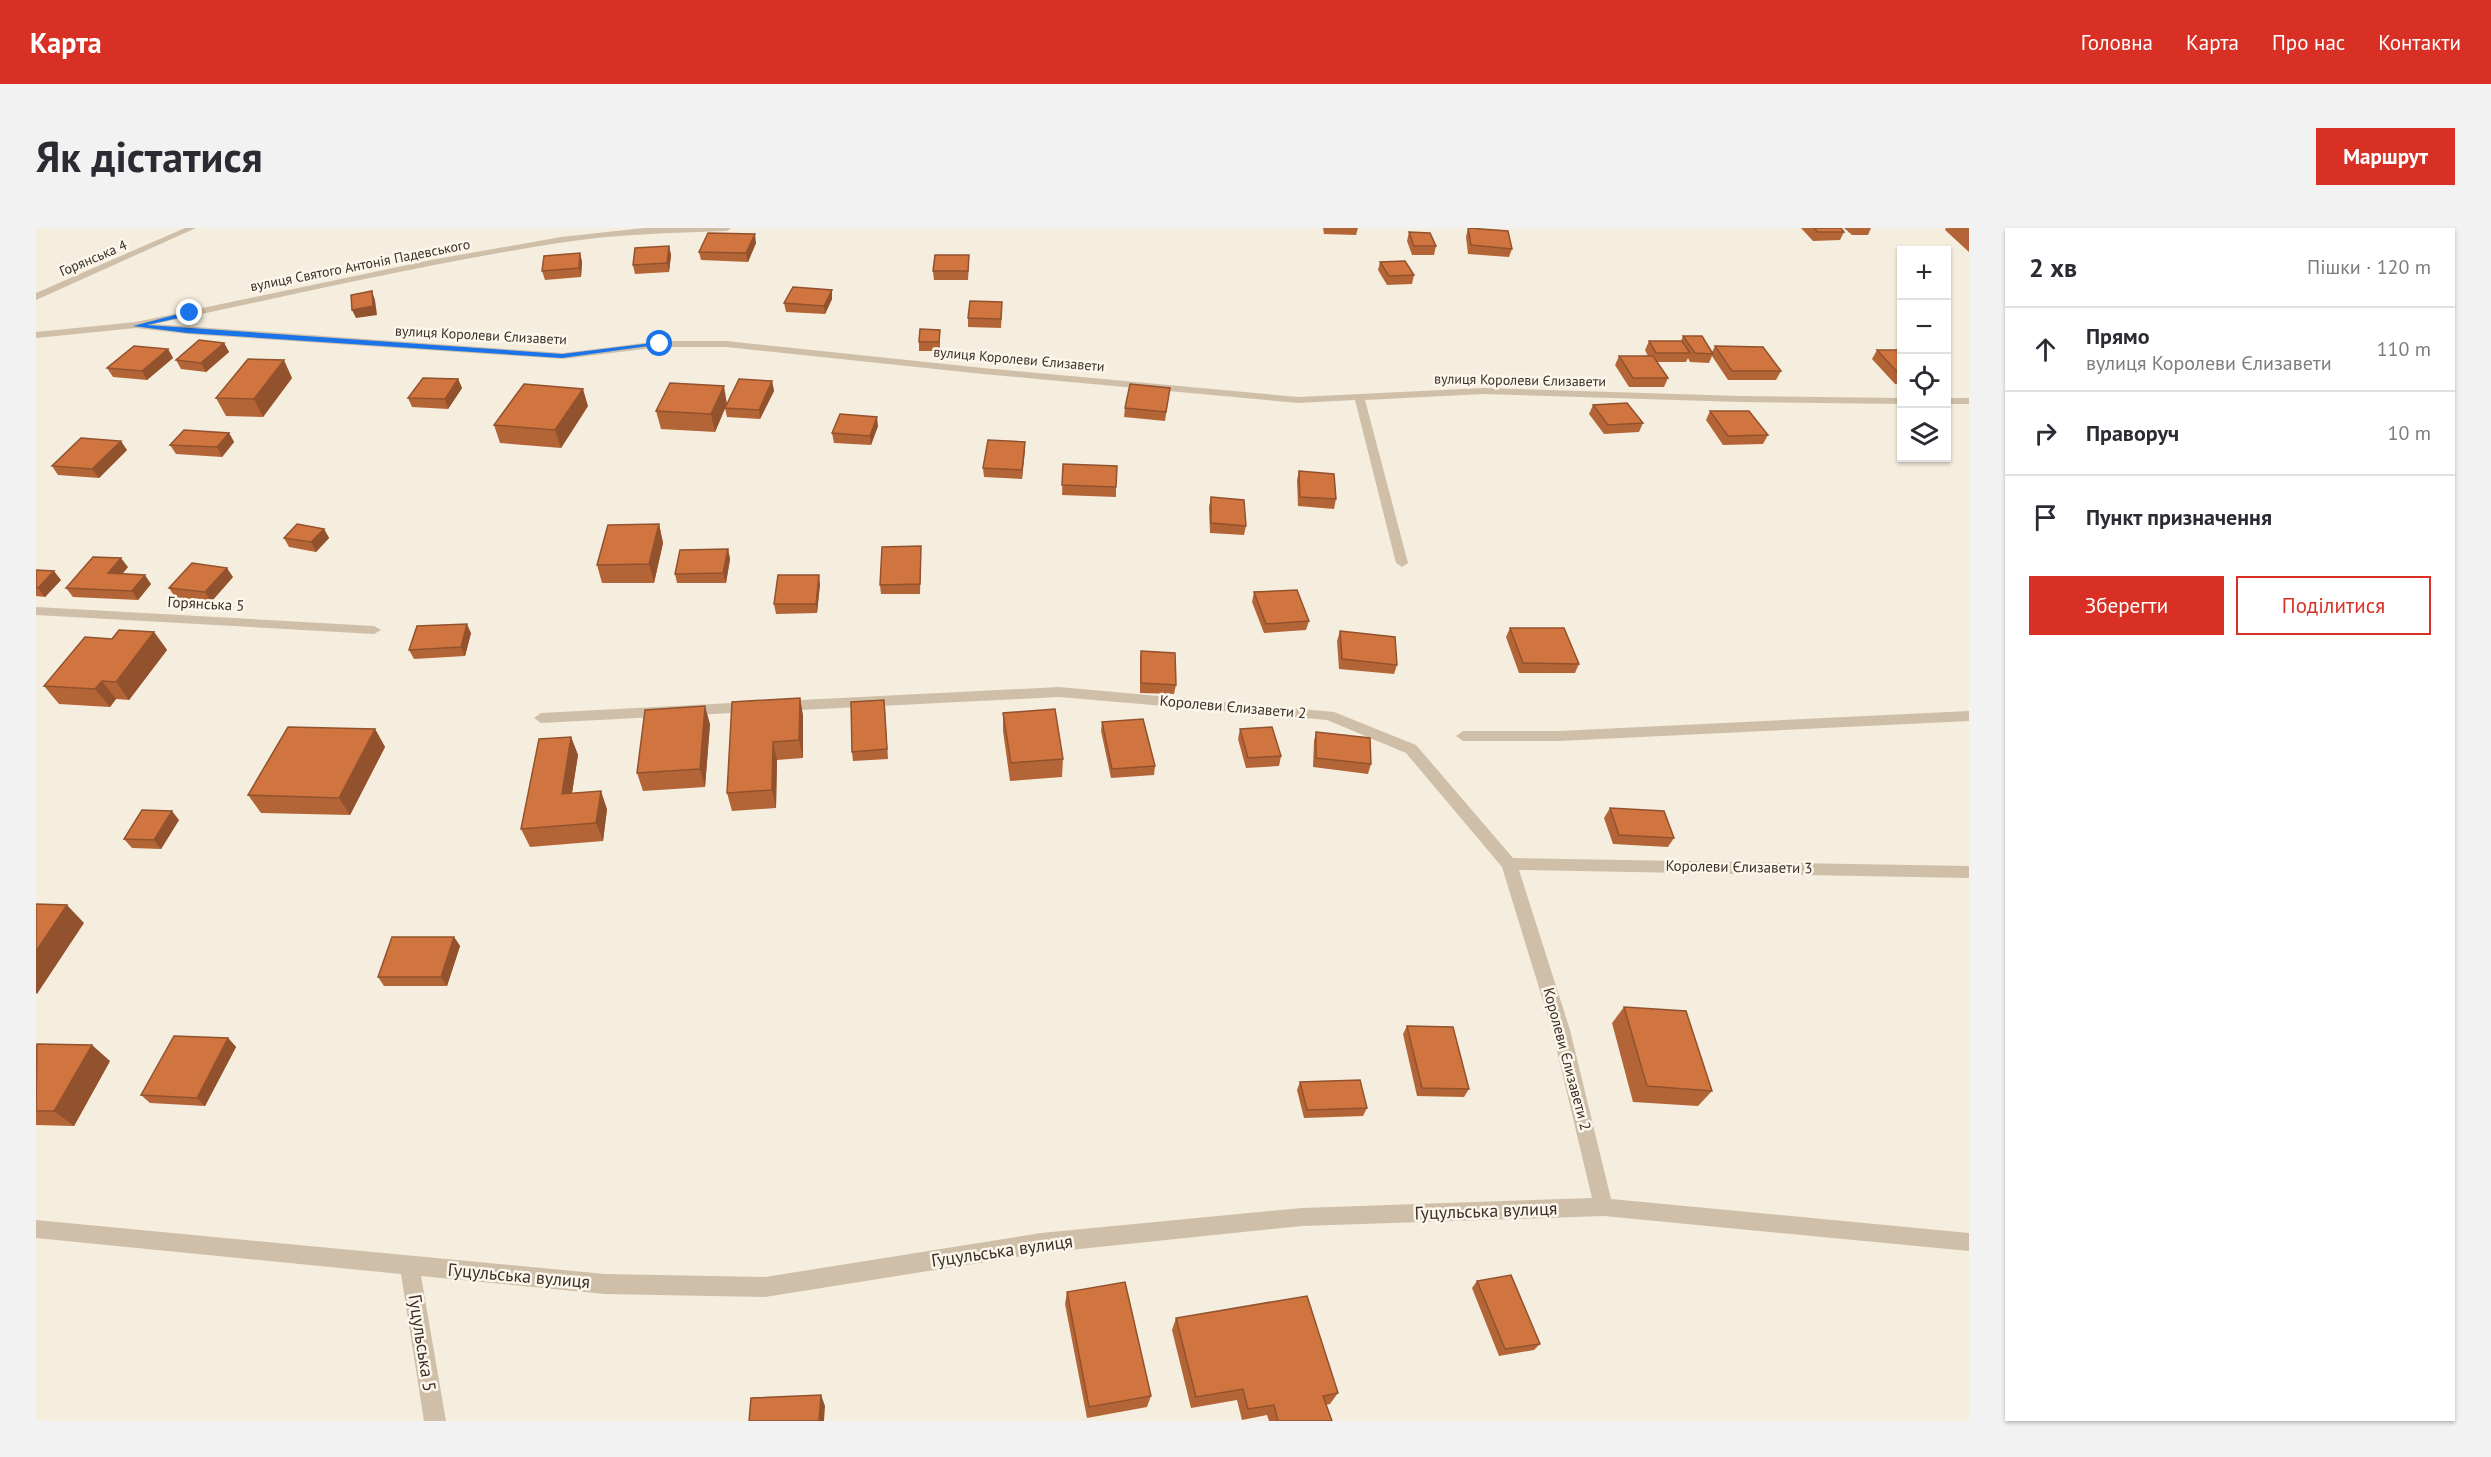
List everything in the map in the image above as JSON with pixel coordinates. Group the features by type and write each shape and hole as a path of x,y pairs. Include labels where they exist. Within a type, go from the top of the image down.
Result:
{"street":[{"name":"Горянська 4","path":"36,297 192,228"},
{"name":"вулиця Святого Антонія Падевського","path":"36,335 136,326 431,263 561,240 644,231 727,228"},
{"name":"вулиця Королеви Єлизавети","path":"136,326 562,356 660,344 726,344 983,371 1298,399 1483,391 1740,399 1897,401"},
{"path":"1359,397 1402,563"},
{"path":"1951,401 1969,401"},
{"name":"Горянська 5","path":"36,611 374,630"},
{"name":"Королеви Єлизавети 2","path":"541,718 1059,692 1329,715 1411,749 1509,864 1561,1030 1604,1207"},
{"path":"1463,736 1559,736 1969,716"},
{"name":"Королеви Єлизавети 3","path":"1509,864 1969,872"},
{"name":"Гуцульська вулиця","path":"36,1229 605,1284 765,1287 1041,1243 1302,1217 1604,1207 1969,1242"},
{"name":"Гуцульська 5","path":"409,1265 435,1421"}],"building":[{"path":"1468,228 1508,231 1512,249 1471,245"},
{"path":"1814,228 1841,228 1844,232 1818,232"},
{"path":"1409,232 1430,233 1436,246 1414,246"},
{"path":"708,233 755,234 746,253 699,252"},
{"path":"669,246 667,263 633,265 635,248"},
{"path":"580,253 579,268 542,271 544,256"},
{"path":"935,255 969,255 968,271 933,271"},
{"path":"1405,261 1414,275 1389,276 1380,262"},
{"path":"793,287 832,290 824,306 784,303"},
{"path":"372,291 373,306 352,310 351,295"},
{"path":"970,301 1002,302 1001,319 968,318"},
{"path":"920,329 940,330 939,342 919,342"},
{"path":"1683,336 1702,336 1713,354 1695,353"},
{"path":"199,340 224,343 201,363 176,360"},
{"path":"1649,341 1682,341 1690,353 1656,353"},
{"path":"134,346 168,349 142,371 107,368"},
{"path":"1715,346 1763,347 1781,371 1732,371"},
{"path":"1877,350 1897,350 1897,372"},
{"path":"1619,356 1653,356 1668,378 1633,378"},
{"path":"248,359 284,360 254,399 216,398"},
{"path":"423,378 458,379 445,399 408,398"},
{"path":"739,379 772,381 759,410 725,408"},
{"path":"670,383 724,386 711,414 656,411"},
{"path":"524,384 583,389 555,430 494,425"},
{"path":"1130,384 1170,388 1166,412 1125,408"},
{"path":"1627,403 1643,423 1608,425 1593,405"},
{"path":"1710,411 1749,411 1768,435 1728,436"},
{"path":"840,414 877,417 870,436 832,433"},
{"path":"184,430 229,433 217,447 170,445"},
{"path":"81,438 121,441 92,469 52,466"},
{"path":"988,440 1025,442 1022,470 983,468"},
{"path":"1063,464 1117,466 1116,487 1062,485"},
{"path":"1299,471 1334,474 1336,499 1300,497"},
{"path":"1211,497 1244,500 1246,526 1211,523"},
{"path":"297,524 324,529 311,542 284,538"},
{"path":"659,524 649,564 597,565 608,525"},
{"path":"921,546 920,584 880,585 882,547"},
{"path":"728,549 723,573 675,574 680,550"},
{"path":"93,557 121,558 108,573 145,575 132,591 66,588"},
{"path":"192,563 227,568 205,592 169,588"},
{"path":"36,570 54,571 38,588 36,587"},
{"path":"778,575 819,575 816,604 774,604"},
{"path":"1297,590 1309,621 1266,624 1254,592"},
{"path":"467,624 461,647 409,650 417,626"},
{"path":"1510,628 1564,628 1579,664 1523,663"},
{"path":"119,630 154,632 116,682 102,681 95,689 44,686 85,637 112,639"},
{"path":"1340,631 1395,637 1397,665 1342,659"},
{"path":"1141,651 1175,653 1176,685 1141,683"},
{"path":"800,698 799,740 773,742 772,790 727,793 732,702"},
{"path":"884,700 887,749 852,752 851,702"},
{"path":"705,706 700,769 637,773 645,710"},
{"path":"1055,709 1063,759 1011,763 1003,713"},
{"path":"1143,719 1155,766 1112,769 1102,722"},
{"path":"288,727 375,729 339,798 248,795"},
{"path":"1272,727 1281,756 1248,758 1240,729"},
{"path":"1316,732 1370,738 1371,764 1316,758"},
{"path":"571,737 562,794 601,791 596,823 521,829 539,739"},
{"path":"1610,808 1664,811 1674,838 1619,835"},
{"path":"142,810 172,811 154,840 124,839"},
{"path":"36,904 67,905 36,951"},
{"path":"392,937 454,937 441,977 378,977"},
{"path":"1624,1007 1686,1011 1712,1091 1647,1086"},
{"path":"1407,1026 1453,1027 1469,1089 1422,1088"},
{"path":"174,1036 228,1038 197,1098 141,1095"},
{"path":"37,1044 92,1045 54,1111 36,1111"},
{"path":"1360,1080 1367,1108 1307,1110 1300,1082"},
{"path":"1511,1275 1540,1344 1505,1349 1477,1281"},
{"path":"1125,1282 1151,1396 1089,1407 1067,1292"},
{"path":"1307,1296 1338,1393 1323,1396 1332,1421 1278,1421 1274,1405 1248,1409 1243,1389 1196,1397 1176,1318"},
{"path":"821,1395 819,1421 749,1421 751,1398"}],"route":[{"path":"190,313 136,326 562,356 660,344"}]}
